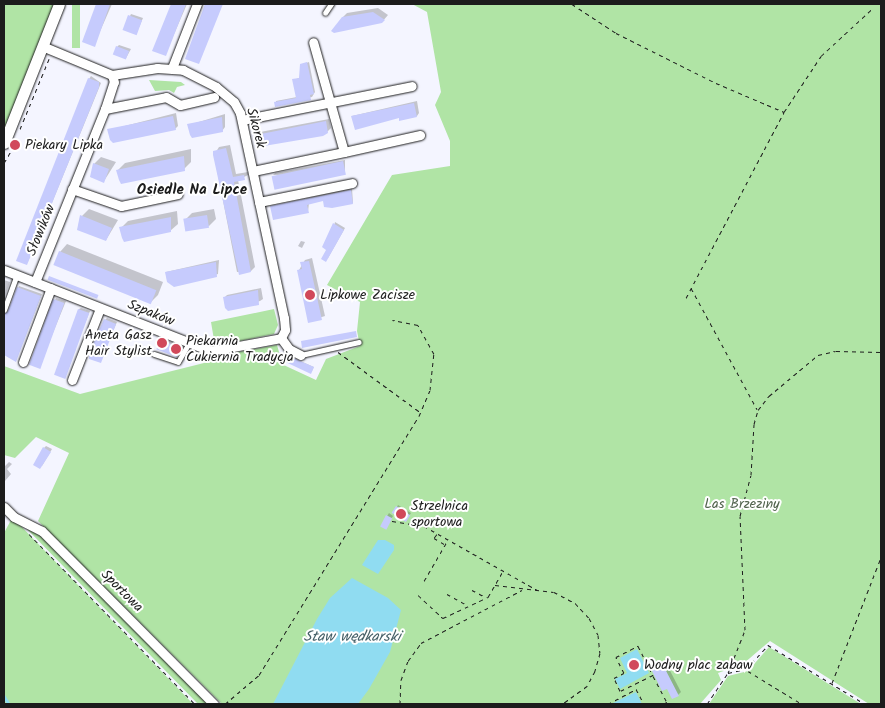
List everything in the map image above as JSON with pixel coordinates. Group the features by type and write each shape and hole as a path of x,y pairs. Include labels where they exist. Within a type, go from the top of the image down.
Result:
{"street":[{"path":"4,143 59,4"},
{"path":"172,68 197,4"},
{"path":"313,42 344,152"},
{"name":"Sikorek","path":"42,46 112,75 172,68 204,80 226,94 239,108 284,318 286,330 281,338"},
{"name":"Słowików","path":"35,282 105,108 114,82 112,75"},
{"path":"242,120 412,86"},
{"path":"105,108 166,97 180,105 214,97"},
{"path":"252,171 420,135"},
{"path":"259,202 352,183"},
{"path":"72,189 120,206 178,194"},
{"name":"Szpaków","path":"4,270 189,343 217,352 281,338"},
{"path":"23,362 50,288"},
{"path":"72,380 100,308"},
{"path":"281,338 289,349 301,355"},
{"name":"Sportowa","path":"4,507 14,516 42,531 214,704"}],"lane":[{"path":"325,13 331,4"},
{"path":"4,310 17,275"},
{"path":"301,355 359,342"},
{"path":"154,354 178,362 189,343"}],"path":[{"path":"572,4 616,33 716,83 784,112"},
{"path":"686,298 784,112 821,56 873,8"},
{"path":"691,288 758,410"},
{"path":"225,704 260,675 421,413 430,390 434,354 418,325 392,320"},
{"path":"334,348 421,413"},
{"path":"707,704 728,673 745,630 740,516 750,475 754,424 758,410 769,396 818,356 836,351 881,352"},
{"path":"392,521 424,526 538,590"},
{"path":"25,531 195,704"},
{"path":"437,533 434,538 445,544"},
{"path":"424,581 448,540"},
{"path":"832,684 881,557"},
{"path":"418,595 443,618 486,598 503,570"},
{"path":"495,585 554,592 575,603 589,618 598,635 600,653 595,672 587,686 562,704"},
{"path":"400,704 402,680 408,662 420,643 523,589"},
{"path":"472,590 486,598"},
{"path":"447,594 468,606"},
{"path":"653,674 620,691 614,678 624,673 616,657 638,646 653,674 667,702 663,704"},
{"path":"728,673 746,669 770,646 865,704"},
{"path":"748,671 802,704"},
{"path":"638,682 636,689 644,704"},
{"path":"608,704 636,689"}],"green space":[{"path":"4,4 54,4 4,130"},
{"path":"72,4 80,4 80,48 72,48"},
{"name":"Las Brzeziny","path":"412,4 881,4 881,704 869,704 770,641 743,664 718,673 721,680 700,704 222,704 38,521 69,453 36,437 15,458 4,455 4,366 80,394 216,360 216,356 277,345 279,352 275,361 316,380 326,359 360,346 357,331 360,302 327,285 392,175 450,166 450,141 435,105 441,92 427,12"},
{"path":"149,80 181,82 185,85 177,87 174,93 169,90 155,91"},
{"path":"274,309 278,325 274,334 215,346 211,322"},
{"path":"11,520 19,524 193,704 4,704 4,533"},
{"path":"24,526 38,532 208,704 198,704"},
{"path":"769,647 861,704 709,704 728,676 748,671"}],"water":[{"path":"378,540 385,540 394,545 394,550 378,574 362,565"},
{"name":"Staw wędkarski","path":"352,578 388,598 401,610 390,652 369,689 358,704 273,704 317,619 330,598"},
{"name":"Wodny plac zabaw","path":"637,649 649,673 620,689 615,679 627,673 620,658"},
{"path":"636,692 642,704 611,704"}],"building":[{"path":"96,4 110,4 95,47 82,42"},
{"path":"171,4 186,4 166,56 152,51"},
{"path":"205,4 223,4 199,64 185,59"},
{"path":"373,12 385,20 382,23 334,33 331,31 342,17"},
{"path":"128,15 142,20 137,35 123,30"},
{"path":"116,46 129,51 126,59 113,54"},
{"path":"307,62 314,94 310,95 311,100 275,107 274,102 296,98 292,79 299,78 300,64"},
{"path":"88,78 99,82 99,87 27,265 16,261"},
{"path":"414,103 417,117 399,121 399,118 355,130 351,116"},
{"path":"173,116 176,130 113,143 110,140 107,129"},
{"path":"222,117 223,132 192,138 190,135 187,124"},
{"path":"326,121 328,133 323,136 258,147 256,135"},
{"path":"226,148 233,177 244,175 245,180 234,182 251,272 239,275 213,155 213,151"},
{"path":"184,156 185,171 121,184 116,170"},
{"path":"343,161 346,175 275,190 272,176"},
{"path":"93,163 109,169 104,183 90,177"},
{"path":"351,190 353,204 332,208 324,207 323,201 307,205 309,213 273,220 270,206"},
{"path":"80,215 112,228 106,241 77,230"},
{"path":"207,215 209,228 185,232 183,219"},
{"path":"171,217 171,232 124,242 122,238 119,227"},
{"path":"333,223 344,230 326,262 321,259 326,250 322,247"},
{"path":"59,251 156,290 151,304 53,265"},
{"name":"Lipkowe Zacisze","path":"309,261 322,320 308,323 297,270 302,269 300,262"},
{"path":"216,262 217,277 174,287 167,282 165,272"},
{"path":"49,276 98,295 97,299 48,280"},
{"path":"17,287 41,296 16,362 4,355 4,314 8,311"},
{"path":"258,290 259,305 228,311 225,308 223,297"},
{"path":"53,299 64,303 40,369 29,365"},
{"path":"78,309 89,313 65,379 54,375"},
{"path":"104,319 116,324 101,363 89,359 89,353"},
{"path":"356,331 357,337 302,348 301,341"},
{"path":"160,340 181,348 177,357 156,349"},
{"path":"279,352 314,367 311,374 277,358"},
{"path":"43,447 51,452 40,469 33,465"},
{"name":"Strzelnica sportowa","path":"396,506 410,515 406,522 392,513"},
{"path":"386,515 392,518 386,530 380,527"},
{"path":"662,663 679,696 672,699 667,689 662,691 651,669"}],"waterway":[{"path":"4,696 9,704"}],"place":[{"name":"Piekary Lipka","path":"15,145"},
{"name":"Lipkowe Zacisze","path":"310,295"},
{"name":"Aneta Gasz Hair Stylist","path":"162,343"},
{"name":"Piekarnia Cukiernia Tradycja","path":"176,349"},
{"name":"Strzelnica sportowa","path":"401,514"},
{"name":"Wodny plac zabaw","path":"634,665"}],"district":[{"name":"Osiedle Na Lipce","path":"192,191"}]}
